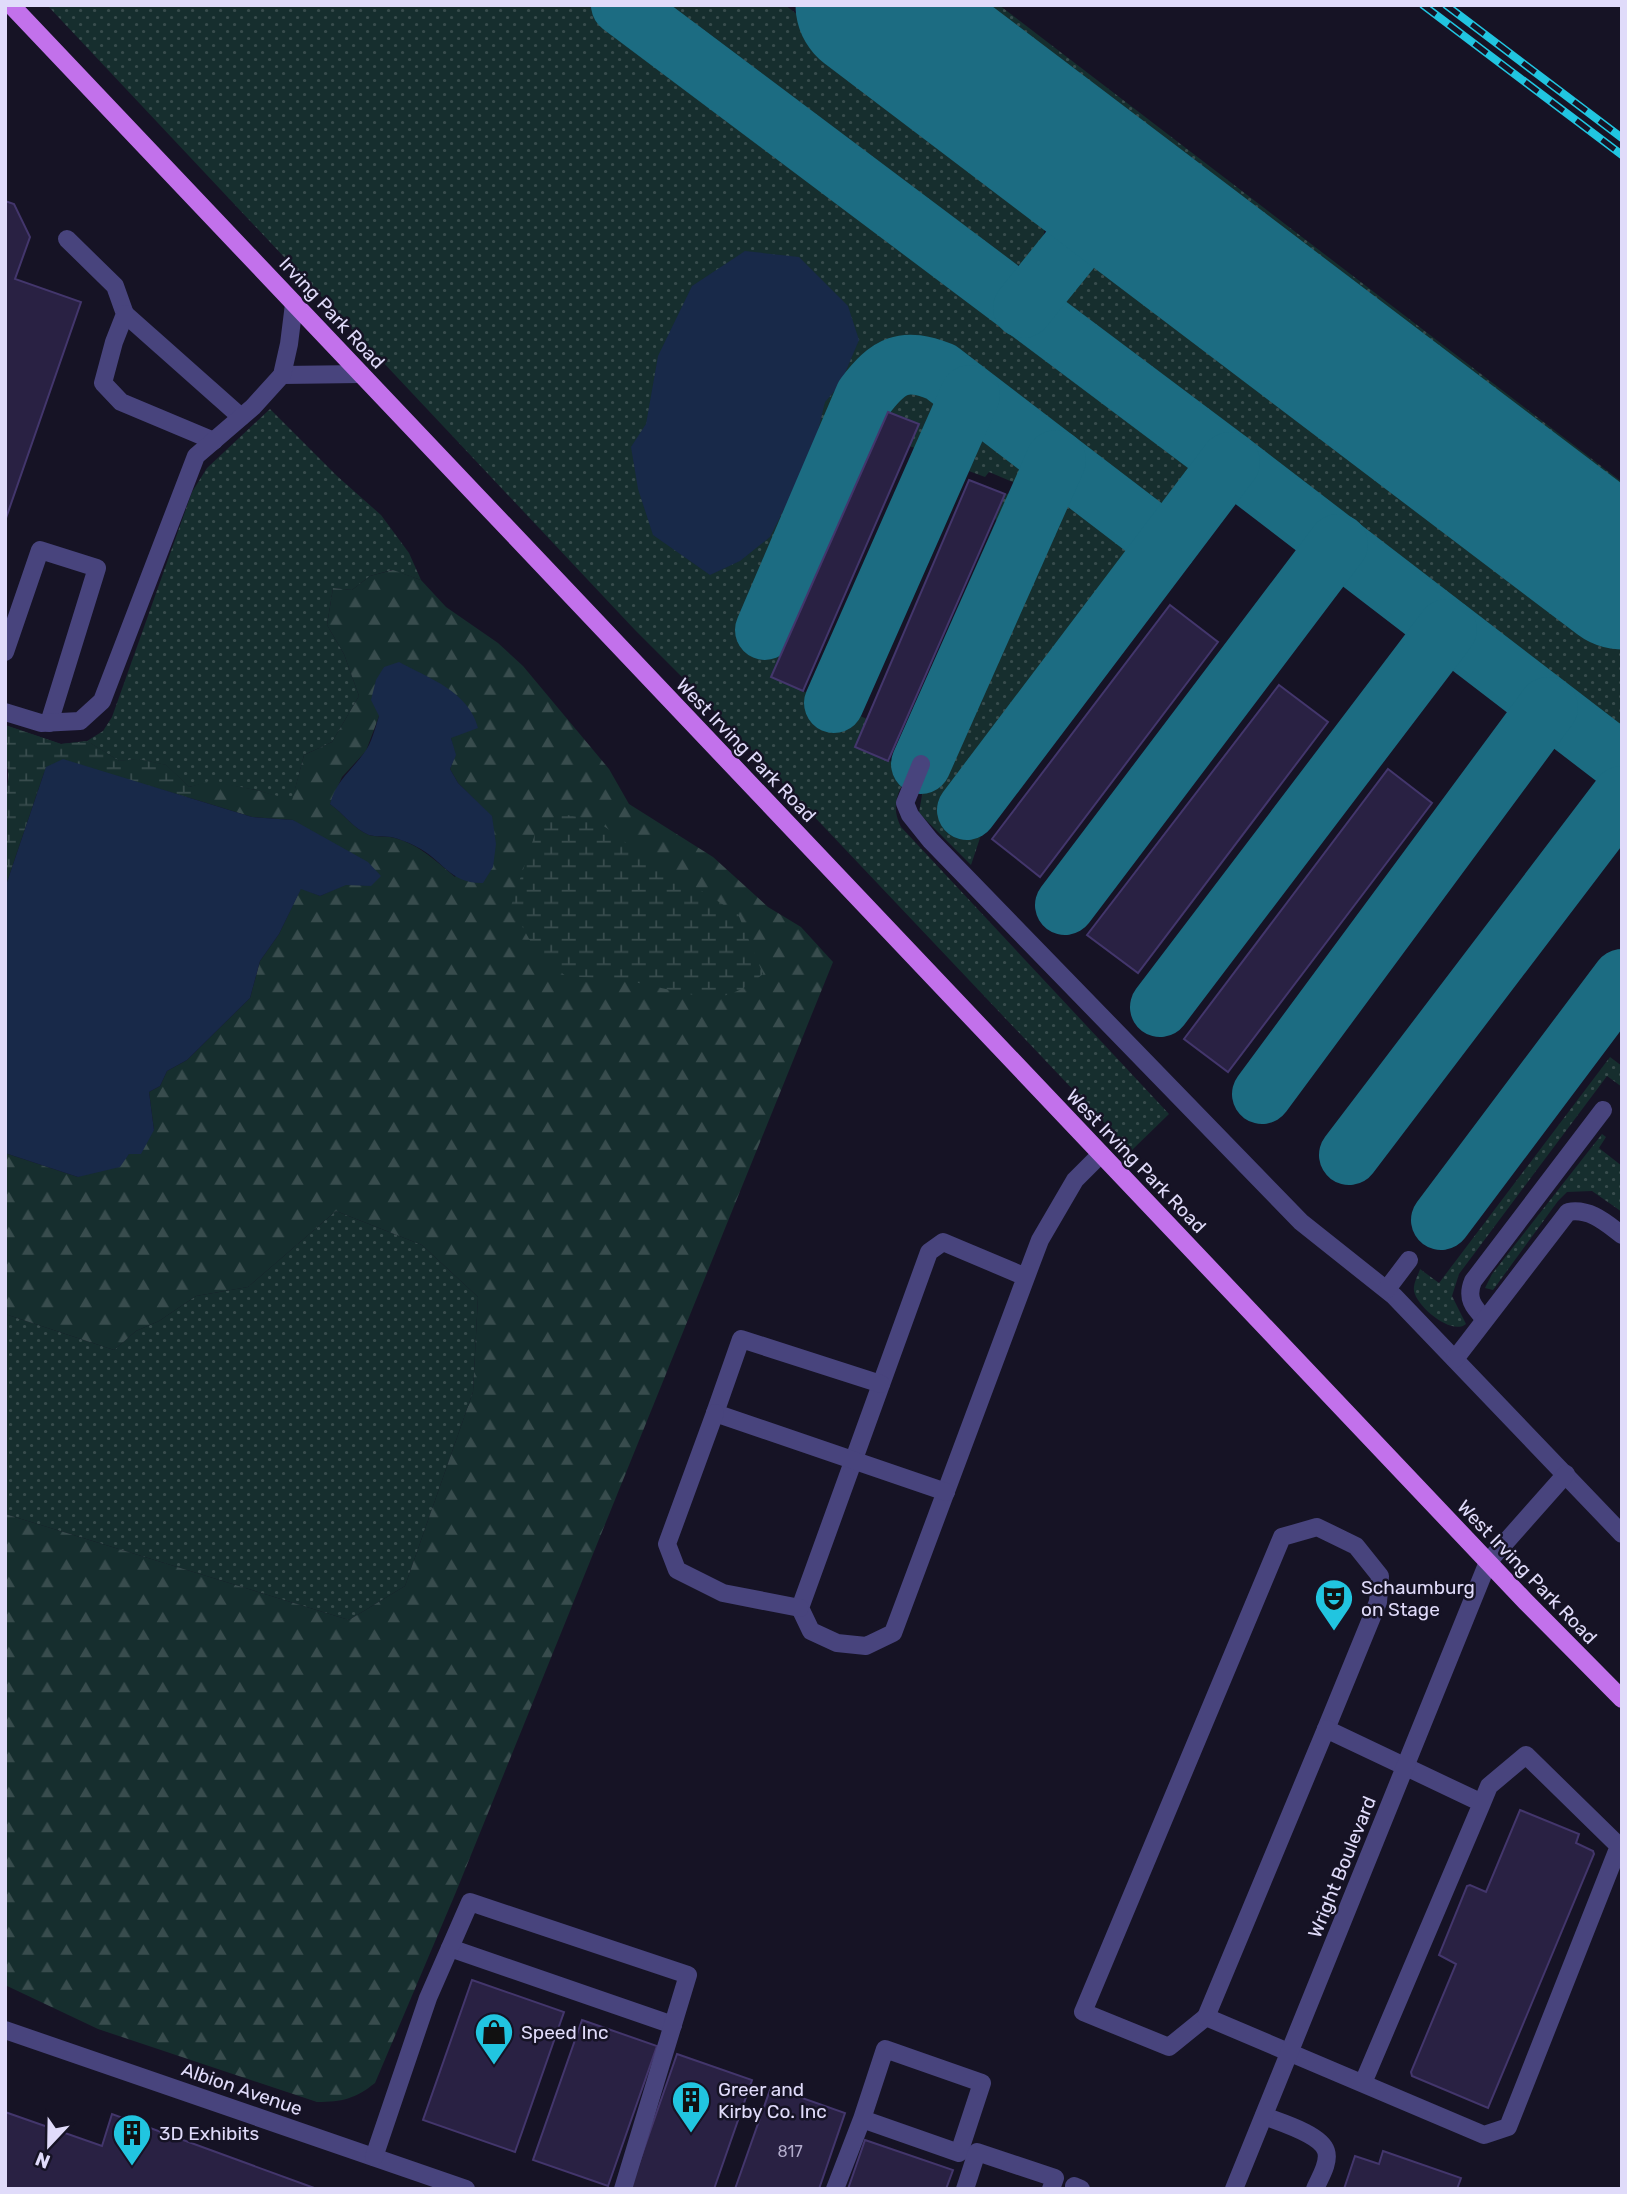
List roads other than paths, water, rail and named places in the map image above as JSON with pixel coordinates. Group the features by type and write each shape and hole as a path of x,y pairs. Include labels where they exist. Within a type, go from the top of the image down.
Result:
{"main road":[{"name":"Irving Park Road","path":"10,5 622,650"},
{"name":"West Irving Park Road","path":"622,650 1488,1562 1622,1699"}],"street":[{"path":"67,239 115,286 125,314 241,418"},
{"path":"5,712 41,723 80,721 102,701 196,456 241,418 282,375 294,304"},
{"path":"125,314 103,383 121,402 214,441"},
{"path":"282,375 361,374"},
{"path":"5,652 40,550 97,568 49,723"},
{"path":"920,764 905,803 910,815 930,840 1301,1222 1336,1252 1387,1289 1622,1534"},
{"path":"1485,1319 1470,1300 1473,1281 1603,1110"},
{"path":"1026,1277 943,1242 929,1252 800,1608 811,1631 837,1643 866,1646 893,1633 1040,1240 1075,1180 1101,1154"},
{"path":"1455,1359 1569,1212 1580,1210 1590,1213 1622,1235"},
{"path":"1387,1289 1409,1260"},
{"path":"800,1608 723,1593 677,1570 667,1544 741,1339 880,1384"},
{"path":"715,1413 946,1492"},
{"name":"Wright Boulevard","path":"1234,2189 1488,1562 1566,1474"},
{"path":"1317,1527 1356,1546 1380,1576 1378,1602 1206,2017 1168,2047 1083,2012 1282,1537 1317,1527"},
{"path":"1326,1729 1482,1803"},
{"path":"1206,2017 1484,2135 1508,2127 1619,1846 1526,1755 1489,1786 1363,2083"},
{"path":"374,2157 428,1998 470,1902 688,1976 623,2189"},
{"path":"450,1948 673,2025"},
{"name":"Albion Avenue","path":"5,2030 466,2189"},
{"path":"835,2189 885,2049 982,2083 959,2153 862,2119"},
{"path":"1264,2116 1317,2139 1326,2150 1327,2161 1315,2189"},
{"path":"965,2189 978,2152 1055,2178 1051,2189"}],"water":[{"path":"745,251 799,257 848,306 859,340 840,385 825,402 813,452 770,537 740,561 710,575 653,535 638,489 631,447 646,424 658,356 692,286"},
{"path":"399,662 435,680 457,696 473,715 478,728 451,738 456,755 450,769 458,783 492,816 496,844 493,867 483,883 462,880 426,852 408,843 364,832 330,804 340,783 367,749 373,735 379,716 371,700 376,680 384,667"},
{"path":"63,759 252,817 293,820 368,862 381,876 371,886 346,885 320,896 301,889 279,934 260,961 250,998 187,1060 167,1071 160,1086 149,1092 154,1130 141,1154 129,1154 120,1167 78,1177 5,1153 5,888 46,767"}],"railway":[{"path":"1423,5 1622,155"},
{"path":"1446,5 1622,138"}],"place":[{"name":"Schaumburg on Stage","path":"1334,1632"},
{"name":"Speed Inc","path":"494,2066"},
{"name":"Greer and Kirby Co. Inc","path":"691,2134"},
{"name":"3D Exhibits","path":"132,2167"}]}
